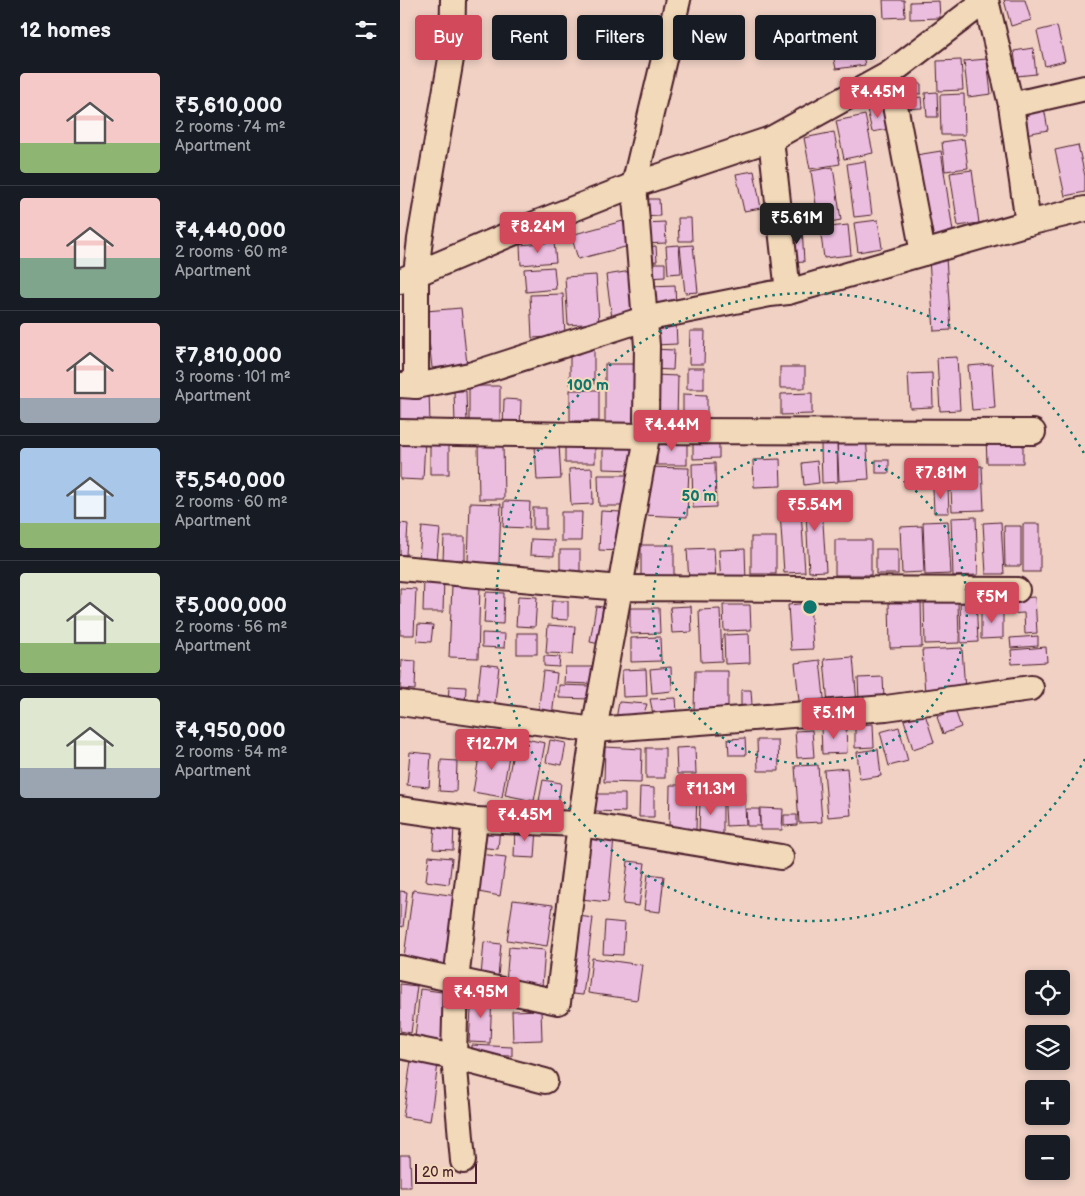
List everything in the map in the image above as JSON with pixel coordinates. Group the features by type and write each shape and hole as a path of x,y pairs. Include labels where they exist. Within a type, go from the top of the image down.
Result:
{"street":[{"path":"453,0 452,53 420,239 408,278 408,385 470,375 644,319 788,292 1028,223 1085,209"},
{"path":"400,968 558,1002 580,824 594,730 648,431 646,419 647,346 634,185 678,0"},
{"path":"408,278 522,229 634,185 771,139 889,74 986,0 1011,105 1028,223"},
{"path":"889,74 923,253"},
{"path":"1011,105 1085,88"},
{"path":"771,139 788,292"},
{"path":"400,432 644,436 648,431"},
{"path":"648,431 1033,432"},
{"path":"400,568 620,588 1017,590"},
{"path":"400,703 594,730 886,708 1031,688"},
{"path":"400,809 475,820 580,824 781,857"},
{"path":"463,1161 454,1057 456,980 475,820"},
{"path":"400,1046 454,1057 545,1081"}],"building":[{"path":"883,0 904,0 905,17 884,18"},
{"path":"1004,0 1025,0 1031,20 1011,26"},
{"path":"939,1 940,18 910,19 910,2"},
{"path":"1057,26 1065,61 1045,66 1037,31"},
{"path":"1033,48 1036,74 1017,76 1014,51"},
{"path":"987,59 991,94 968,97 964,61"},
{"path":"834,60 864,60 865,65 836,69"},
{"path":"961,60 963,90 938,91 937,61"},
{"path":"903,83 921,84 921,94 902,93"},
{"path":"937,92 938,117 927,117 925,93"},
{"path":"964,94 965,135 941,135 940,95"},
{"path":"921,97 922,108 903,109 902,99"},
{"path":"1043,102 1048,130 1025,134 1020,106"},
{"path":"884,105 889,129 872,132 867,109"},
{"path":"865,115 873,153 844,159 836,121"},
{"path":"834,132 840,164 810,169 804,138"},
{"path":"964,139 968,168 945,171 942,142"},
{"path":"1078,145 1085,176 1085,192 1065,196 1055,150"},
{"path":"941,151 954,238 922,242 910,156"},
{"path":"865,161 872,215 854,217 847,164"},
{"path":"833,167 841,220 819,224 811,171"},
{"path":"972,170 979,223 958,226 950,173"},
{"path":"754,171 761,208 744,211 736,174"},
{"path":"640,199 659,199 660,216 641,217"},
{"path":"678,218 691,218 692,241 679,241"},
{"path":"878,220 882,248 858,252 854,223"},
{"path":"623,221 629,246 578,259 571,235"},
{"path":"665,222 666,243 643,244 642,223"},
{"path":"848,225 851,255 824,258 820,228"},
{"path":"802,227 804,262 792,263 790,228"},
{"path":"554,242 556,262 521,265 520,245"},
{"path":"679,245 681,273 668,274 666,246"},
{"path":"693,245 698,292 685,293 680,246"},
{"path":"656,246 657,261 647,262 646,247"},
{"path":"946,258 951,330 934,331 929,259"},
{"path":"648,263 665,263 665,277 648,278"},
{"path":"554,267 556,289 526,292 524,269"},
{"path":"631,271 637,314 612,318 606,275"},
{"path":"596,275 599,323 568,325 565,277"},
{"path":"675,285 676,307 651,308 650,286"},
{"path":"563,294 565,336 532,338 530,295"},
{"path":"461,308 467,364 432,368 426,311"},
{"path":"654,323 676,323 677,344 654,345"},
{"path":"690,331 705,331 704,364 689,364"},
{"path":"570,347 594,347 594,384 570,384"},
{"path":"653,349 674,350 673,370 652,369"},
{"path":"957,357 960,410 940,411 937,358"},
{"path":"605,364 639,364 639,428 605,428"},
{"path":"992,364 995,408 972,410 968,366"},
{"path":"780,367 805,367 805,388 780,388"},
{"path":"687,368 704,368 704,389 687,389"},
{"path":"932,373 933,407 910,408 908,374"},
{"path":"654,375 678,376 677,419 653,419"},
{"path":"469,386 500,386 500,426 469,426"},
{"path":"429,389 430,425 400,426 400,390"},
{"path":"570,390 599,390 599,421 570,421"},
{"path":"454,391 466,391 467,424 455,424"},
{"path":"812,393 812,414 781,415 781,394"},
{"path":"683,394 707,395 707,422 683,421"},
{"path":"504,399 521,400 520,429 503,428"},
{"path":"866,435 869,479 839,481 837,436"},
{"path":"400,437 425,439 423,480 400,479"},
{"path":"986,438 1023,438 1023,463 987,463"},
{"path":"565,439 595,439 595,463 565,463"},
{"path":"657,439 687,439 687,465 657,465"},
{"path":"719,441 719,458 693,459 693,443"},
{"path":"430,442 449,442 449,474 430,474"},
{"path":"503,443 504,499 479,499 478,444"},
{"path":"837,443 838,482 822,483 821,444"},
{"path":"559,444 561,479 537,480 535,445"},
{"path":"603,444 635,444 635,470 603,469"},
{"path":"780,459 781,486 754,487 753,460"},
{"path":"876,460 889,460 889,473 876,473"},
{"path":"817,461 819,483 804,485 802,463"},
{"path":"715,463 716,507 693,508 692,464"},
{"path":"982,466 984,510 952,511 950,467"},
{"path":"644,467 689,468 687,517 643,515"},
{"path":"592,468 593,504 571,505 569,469"},
{"path":"598,475 628,475 628,506 599,506"},
{"path":"948,487 949,513 934,513 933,488"},
{"path":"821,491 826,571 809,572 805,492"},
{"path":"504,501 530,502 529,528 503,527"},
{"path":"470,503 501,504 499,563 468,562"},
{"path":"533,508 546,508 546,529 533,529"},
{"path":"601,511 621,512 620,551 599,550"},
{"path":"801,511 805,572 784,573 780,512"},
{"path":"561,512 582,512 581,541 561,541"},
{"path":"976,517 978,575 953,576 951,518"},
{"path":"948,521 951,574 925,575 923,522"},
{"path":"1001,522 1004,574 986,574 983,523"},
{"path":"400,523 408,524 406,555 400,555"},
{"path":"1023,524 1040,524 1040,572 1023,572"},
{"path":"922,526 924,572 902,573 900,527"},
{"path":"1004,526 1021,526 1021,566 1005,566"},
{"path":"422,527 440,529 437,560 419,558"},
{"path":"444,537 465,537 465,560 443,560"},
{"path":"751,537 776,537 776,574 751,574"},
{"path":"531,539 554,540 554,556 530,555"},
{"path":"835,540 871,540 871,575 835,575"},
{"path":"641,545 674,545 674,582 641,582"},
{"path":"714,548 716,582 689,583 687,549"},
{"path":"745,549 746,583 721,584 719,550"},
{"path":"876,549 898,549 898,574 876,574"},
{"path":"560,550 580,550 580,575 560,575"},
{"path":"424,577 444,577 443,612 423,612"},
{"path":"452,585 480,586 478,658 449,657"},
{"path":"400,588 416,589 414,635 400,635"},
{"path":"486,592 504,593 503,624 484,623"},
{"path":"518,596 537,597 535,627 516,626"},
{"path":"976,597 978,642 961,643 960,598"},
{"path":"1035,597 1037,633 1025,634 1024,613 1006,614 1005,599"},
{"path":"921,600 922,647 890,648 889,601"},
{"path":"552,601 568,601 568,620 551,619"},
{"path":"958,601 959,643 925,644 924,602"},
{"path":"810,603 813,649 791,650 788,605"},
{"path":"723,605 750,605 751,630 724,631"},
{"path":"596,606 616,609 609,646 590,642"},
{"path":"691,606 692,632 672,633 670,607"},
{"path":"630,608 659,608 660,633 630,634"},
{"path":"720,609 722,661 701,662 699,610"},
{"path":"981,609 1003,609 1003,638 981,639"},
{"path":"418,624 433,625 431,642 417,641"},
{"path":"548,625 575,627 573,654 546,653"},
{"path":"482,633 505,634 504,648 482,647"},
{"path":"517,633 537,633 537,654 517,654"},
{"path":"749,634 750,663 725,664 724,635"},
{"path":"1038,636 1038,646 1011,648 1010,638"},
{"path":"660,637 661,661 631,662 631,638"},
{"path":"1046,647 1047,662 1012,664 1011,650"},
{"path":"962,648 965,690 925,693 922,650"},
{"path":"544,656 560,657 559,667 544,666"},
{"path":"853,657 857,703 828,705 824,659"},
{"path":"402,660 416,661 415,690 400,689"},
{"path":"820,660 825,707 800,710 795,663"},
{"path":"481,664 499,666 495,703 477,701"},
{"path":"565,667 592,667 592,684 564,683"},
{"path":"671,667 672,691 652,693 650,669"},
{"path":"646,669 647,696 623,697 622,670"},
{"path":"543,671 557,673 552,717 538,715"},
{"path":"695,671 728,671 728,709 694,711"},
{"path":"883,677 884,699 859,700 858,678"},
{"path":"559,685 590,686 590,699 559,698"},
{"path":"449,686 466,687 465,705 448,704"},
{"path":"741,690 751,690 752,705 741,706"},
{"path":"676,698 677,713 654,719 650,699"},
{"path":"619,702 647,704 642,719 616,719"},
{"path":"955,710 961,727 943,734 937,717"},
{"path":"925,714 934,742 913,749 904,720"},
{"path":"873,724 874,747 855,748 855,725"},
{"path":"846,725 847,753 822,754 821,726"},
{"path":"899,727 908,761 889,766 880,732"},
{"path":"812,730 814,757 797,758 795,731"},
{"path":"516,737 545,743 534,801 505,795"},
{"path":"745,738 746,755 729,755 728,739"},
{"path":"550,740 566,743 562,765 546,762"},
{"path":"757,740 778,740 779,771 758,771"},
{"path":"481,745 510,750 502,797 473,792"},
{"path":"605,747 642,749 641,783 604,782"},
{"path":"695,747 696,774 677,774 676,748"},
{"path":"646,748 665,748 665,778 646,778"},
{"path":"878,749 881,776 860,779 857,752"},
{"path":"410,752 431,754 429,787 407,785"},
{"path":"441,760 457,761 456,792 439,791"},
{"path":"818,765 822,822 799,823 795,766"},
{"path":"847,768 851,815 828,817 824,770"},
{"path":"543,780 561,783 558,805 539,801"},
{"path":"670,785 697,785 696,830 669,830"},
{"path":"640,787 654,788 654,817 639,817"},
{"path":"744,787 746,825 726,826 724,788"},
{"path":"594,794 625,794 625,812 594,811"},
{"path":"700,798 723,798 723,834 699,833"},
{"path":"760,808 783,809 782,830 760,830"},
{"path":"746,809 759,809 760,826 747,826"},
{"path":"784,815 797,815 797,825 784,826"},
{"path":"435,823 454,824 453,850 433,849"},
{"path":"480,825 500,827 498,849 477,847"},
{"path":"515,827 537,828 535,858 514,857"},
{"path":"587,836 614,838 608,902 581,899"},
{"path":"479,854 506,857 500,896 473,891"},
{"path":"429,856 452,858 449,884 426,881"},
{"path":"628,861 645,863 639,906 623,904"},
{"path":"648,874 664,876 660,912 644,910"},
{"path":"413,890 457,896 447,970 403,964"},
{"path":"400,891 407,892 403,927 400,926"},
{"path":"513,900 553,905 547,946 507,940"},
{"path":"571,915 593,918 583,995 561,993"},
{"path":"605,921 625,923 623,955 603,954"},
{"path":"484,942 501,944 498,977 481,976"},
{"path":"509,947 545,950 542,986 506,983"},
{"path":"592,958 642,965 637,1000 588,993"},
{"path":"400,984 417,986 411,1033 400,1031"},
{"path":"420,989 449,993 444,1042 415,1038"},
{"path":"472,994 492,995 490,1043 469,1042"},
{"path":"541,1010 542,1040 513,1041 512,1011"},
{"path":"472,1045 512,1047 512,1056 472,1055"},
{"path":"411,1060 438,1064 430,1121 403,1117"},
{"path":"400,1155 410,1155 411,1187 400,1187"}]}
